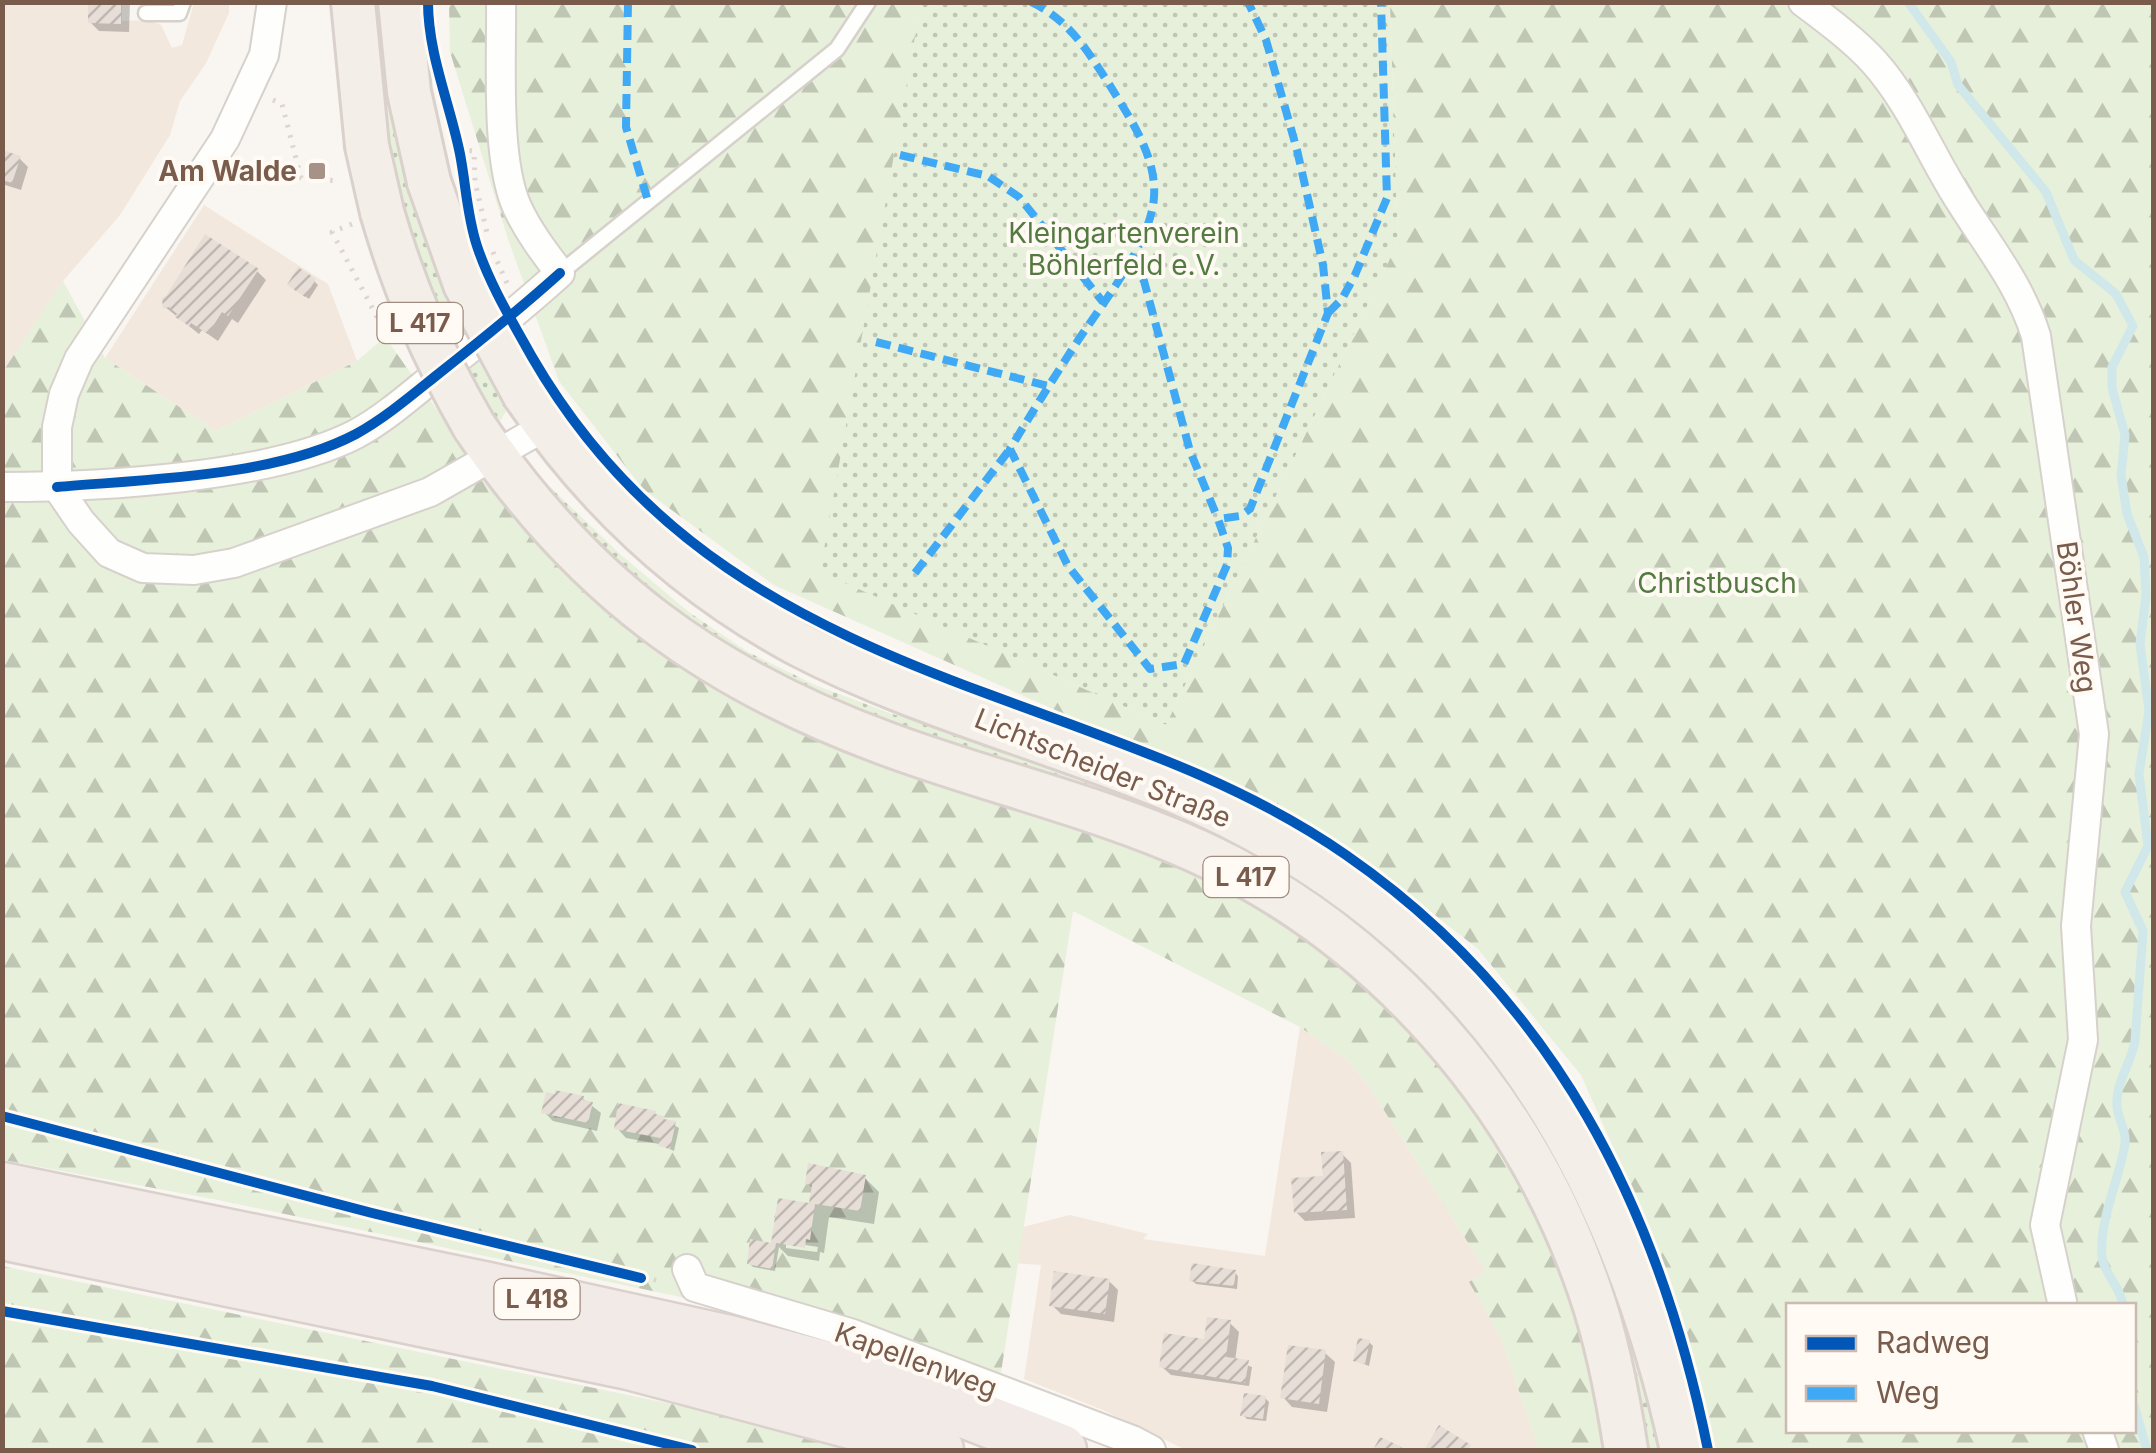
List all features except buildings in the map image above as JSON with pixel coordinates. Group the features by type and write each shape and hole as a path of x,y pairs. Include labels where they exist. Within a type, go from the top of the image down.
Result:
{"highway":[{"name":"L 418","path":"2,1188 729,1341 896,1386 1060,1450"},
{"name":"L 418","path":"2,1234 629,1364 900,1436 938,1450"}],"main road":[{"name":"L 417","path":"353,2 365,128 382,212 400,272 436,361 484,440"},
{"name":"L 417","path":"400,2 415,126 429,182 465,284 535,410"},
{"name":"Lichtscheider Straße","path":"535,410 603,496 661,552 702,584 798,644 916,695 1174,791 1281,842 1377,911 1456,983 1498,1031 1548,1101 1583,1160 1614,1226 1641,1299 1682,1450"},
{"name":"Lichtscheider Straße","path":"484,440 523,494 596,573 660,628 720,667 818,718 933,760 1087,808 1199,852 1254,881 1324,926 1376,968 1480,1080 1552,1198 1600,1321 1626,1450"}],"street":[{"path":"272,2 264,55 224,139 79,359 64,394 58,427 57,487 81,522 110,553 143,568 194,570 234,564 430,492 484,440 535,410"},
{"path":"2,488 209,473 294,457 356,434 519,310 560,273 536,242 515,203 504,151 501,2"},
{"name":"Böhler Weg","path":"1803,2 1874,62 1893,88 1959,200 2010,274 2036,336 2094,734 2076,926 2082,1040 2044,1225 2062,1303"},
{"name":"Kapellenweg","path":"687,1269 696,1287 853,1334 1151,1450"}],"lane":[{"path":"146,13 179,13 183,2"},
{"path":"560,273 837,49 868,2"}],"path":[{"path":"264,97 282,104 301,178 329,181"},
{"path":"459,150 474,151 475,182 490,245 519,310"},
{"path":"340,230 332,232 393,347"},
{"path":"2,1116 390,1218 641,1278"}],"shaded area":[{"path":"3,3 154,3 122,5 122,21 149,20 161,25 172,48 182,45 194,3 229,3 229,13 206,63 180,101 170,135 120,215 63,281 3,373"},
{"path":"204,205 328,284 357,361 216,431 105,358"},
{"path":"1300,1027 1346,1059 1366,1082 1486,1271 1470,1283 1501,1338 1539,1450 1186,1450 1103,1410 1024,1379 1041,1265 1011,1263 1019,1228 1070,1215 1148,1234 1143,1239 1265,1256"}],"green space":[{"path":"372,3 382,3 508,407 501,420 491,420 420,279 382,127"},
{"name":"Christbusch","path":"449,3 921,3 820,572 1166,725 1398,242 1390,3 2153,3 2153,1450 1714,1450 1679,1310 1644,1216 1581,1075 1478,949 1345,844 1175,763 774,585 643,489 559,381 508,239 450,52"},
{"name":"Kleingartenverein Böhlerfeld e.V.","path":"921,3 1390,3 1398,242 1166,725 819,572"},
{"path":"63,281 105,358 216,431 357,361 385,337 504,504 660,654 788,722 1023,798 1234,887 1374,987 1490,1123 1574,1293 1609,1450 1539,1450 1501,1338 1469,1282 1486,1271 1366,1082 1346,1059 1300,1027 1073,911 1000,1379 676,1296 218,1200 3,1160 2,373"},
{"path":"545,482 621,555 690,613 748,652 815,685 892,714 972,735 1214,827 1350,911 1452,1002 1547,1127 1624,1299 1663,1450 1646,1450 1576,1207 882,722 757,663 679,615 608,556 558,502"},
{"path":"2,1266 725,1415 845,1450 3,1450"}],"waterway":[{"path":"1908,2 1951,62 1958,85 2046,192 2074,260 2116,294 2133,326 2112,367 2112,388 2125,435 2121,475 2127,514 2144,557 2146,595 2140,644 2149,711 2139,774 2148,846 2125,892 2143,931 2135,1041 2117,1098 2125,1144 2102,1243 2103,1263 2122,1303"},
{"path":"2136,1412 2147,1450"}],"marked path":[{"path":"628,2 626,127 648,201"},
{"path":"1031,2 1067,27 1109,84 1146,152 1154,197 1135,254 1010,449 1068,566 1150,669 1184,664 1227,565 1228,548 1218,519 1240,516 1250,509 1328,313 1323,265 1297,150 1266,40 1248,2"},
{"path":"1328,313 1342,299 1355,275 1387,198 1381,2"},
{"path":"900,155 988,176 1019,197 1103,302"},
{"path":"1129,260 1144,281 1190,451 1218,519"},
{"path":"876,342 1048,386"},
{"path":"915,573 1010,449"}],"cycle path":[{"path":"428,2 435,60 456,135 471,223 482,260 532,357 574,422 621,478 672,526 787,605 917,667 1127,745 1261,804 1346,855 1419,912 1483,975 1539,1043 1587,1116 1627,1193 1660,1275 1687,1361 1708,1450"},
{"path":"57,487 210,474 250,468 324,448 356,434 398,406 560,273"},
{"path":"2,1116 372,1213 641,1278"},
{"path":"2,1311 432,1386 692,1450"}],"place":[{"name":"Am Walde","path":"317,171"}]}
